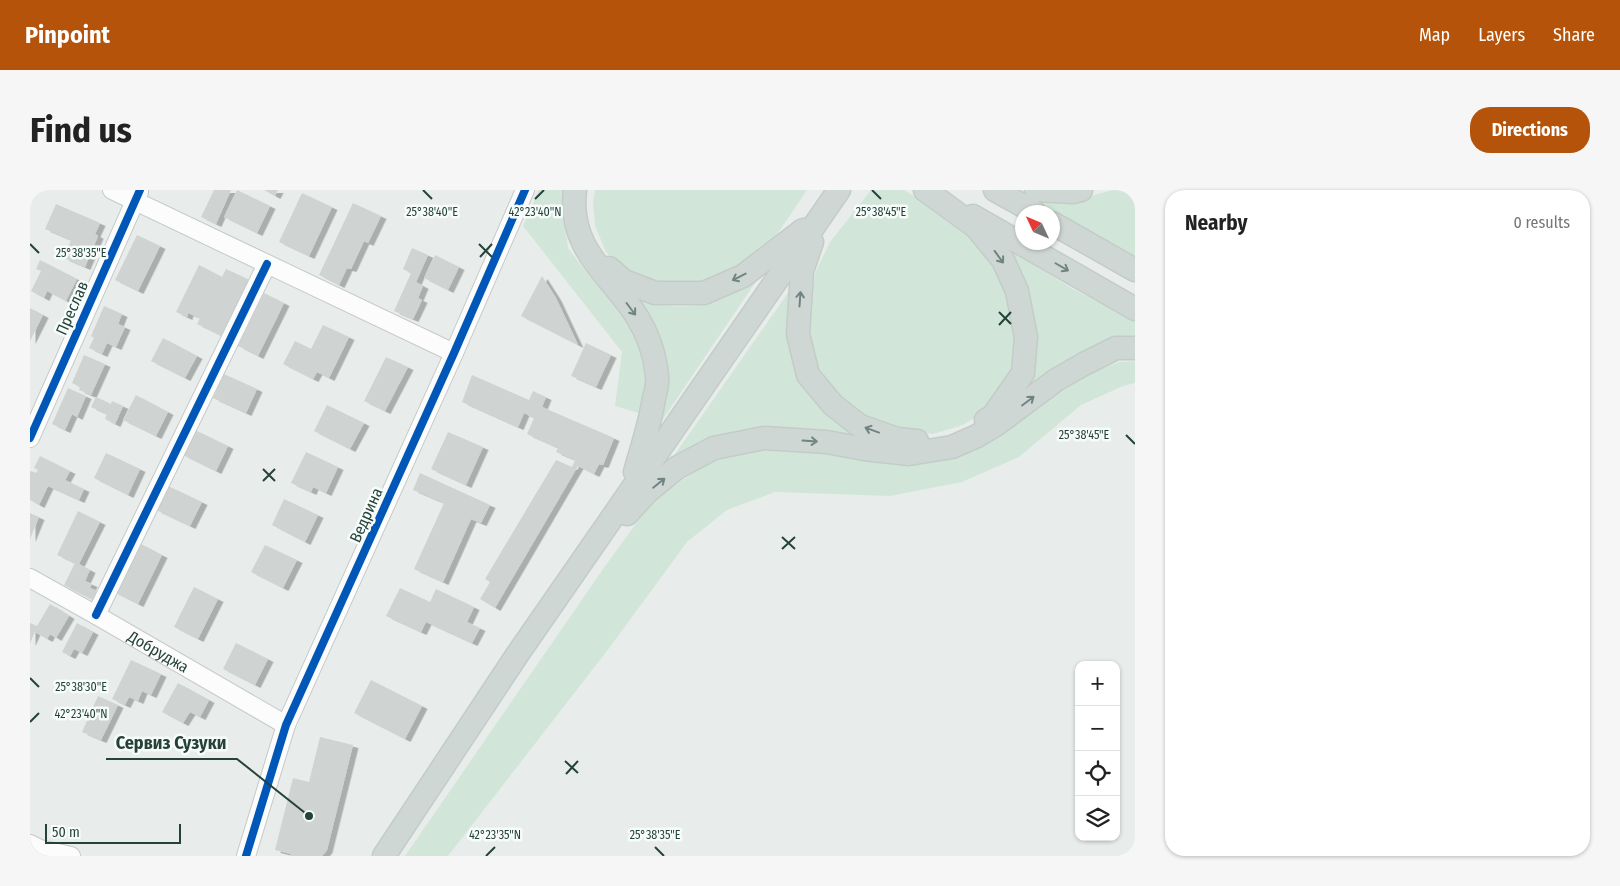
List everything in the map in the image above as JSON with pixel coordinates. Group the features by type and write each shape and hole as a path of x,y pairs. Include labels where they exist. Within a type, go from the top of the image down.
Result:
{"main road":[{"path":"575,190 574,212 579,236 594,262 637,316 653,348 658,378 650,421 628,492"},
{"path":"587,190 584,203 588,235 602,260 624,282 655,293 704,293 743,276 820,217"},
{"path":"820,217 802,270 798,334 808,375 833,405 860,426 897,439 934,442 966,432 993,416 1023,373 1026,337 1017,291 1003,260 976,227 924,190"},
{"path":"929,190 1135,309"},
{"path":"995,190 1022,205"},
{"path":"1036,190 1073,192 1081,190"},
{"path":"384,856 628,492 838,192"},
{"path":"1060,228 1135,270"},
{"path":"517,655 608,534 647,492 678,467 714,448 764,438 827,442 864,449 909,454 952,446 976,436 997,424 1056,380 1084,364 1116,348 1135,348"}],"street":[{"path":"112,190 138,195 268,264 454,353"},
{"name":"Ведрина","path":"246,856 286,725 454,353 524,190"},
{"name":"Преслав","path":"30,438 138,195"},
{"path":"96,615 268,264"},
{"name":"Добруджа","path":"30,578 286,725"},
{"path":"30,844 40,849 70,856"}],"green space":[{"path":"539,190 566,190 564,217 568,248 590,277 627,318 643,353 648,383 642,414 615,406 622,352 523,226"},
{"path":"595,190 807,190 778,233 752,257 719,278 683,284 651,282 626,271 606,252 595,226 593,203"},
{"path":"871,190 904,190 971,232 996,265 1009,293 1018,337 1015,370 988,410 963,425 933,434 898,431 864,419 839,400 815,371 806,333 810,296 816,271 830,242"},
{"path":"1113,190 1135,190 1135,258 1060,216 1060,205 1041,205 1036,202 1080,199"},
{"path":"1000,244 1073,289 1135,321 1135,341 1106,342 1087,350 1056,370 1018,401 1034,363 1036,324 1022,272"},
{"path":"761,274 653,434 666,394 631,297 670,306 707,304 732,294"},
{"path":"790,290 793,357 879,442 788,428 750,429 717,437 666,467"},
{"path":"1135,361 1135,383 1123,386 1081,405 1019,457 962,482 890,496 775,492 727,510 687,542 610,647 448,856 405,856 603,569 651,503 698,469 729,455 773,449 911,463 952,459 998,437 1045,402 1086,375 1119,362"}],"building":[{"path":"214,190 231,190 216,224 201,217"},
{"path":"237,190 270,206 257,233 224,217"},
{"path":"264,190 278,190 275,196"},
{"path":"302,193 332,207 309,256 279,242"},
{"path":"353,203 381,216 368,243 364,241 351,269 347,268 339,285 319,275"},
{"path":"56,204 100,223 95,234 98,236 85,267 64,258 71,240 45,229"},
{"path":"137,235 160,246 138,291 115,280"},
{"path":"412,248 428,255 416,282 423,286 418,298 422,300 413,319 394,311 411,273 403,269"},
{"path":"435,255 459,267 448,290 424,278"},
{"path":"40,260 77,279 66,301 47,291 44,298 31,291 41,271 36,269"},
{"path":"199,265 222,277 226,269 252,281 224,337 197,324 200,318 188,313 187,317 176,312"},
{"path":"542,276 556,298 578,345 521,316"},
{"path":"264,293 284,303 258,356 238,346"},
{"path":"104,306 122,314 118,324 125,327 116,347 107,343 102,354 89,348 94,338 91,336"},
{"path":"30,308 43,315 30,341"},
{"path":"323,325 349,337 329,378 317,372 313,379 283,364 295,341 311,349"},
{"path":"163,338 197,356 185,378 151,361"},
{"path":"586,343 611,355 596,387 571,376"},
{"path":"84,355 105,364 91,395 79,390 80,387 72,383"},
{"path":"386,357 408,367 385,411 364,401"},
{"path":"224,374 257,389 246,413 213,398"},
{"path":"472,375 529,400 533,391 546,397 542,407 614,438 603,465 599,464 594,474 578,466 495,608 480,599 490,582 485,579 556,460 572,467 575,460 556,452 558,448 527,434 534,418 524,413 518,427 462,402"},
{"path":"68,388 86,396 77,417 72,414 65,430 52,424"},
{"path":"136,395 168,412 156,436 123,420"},
{"path":"96,397 111,404 112,401 123,406 115,424 105,419 107,414 91,407"},
{"path":"327,405 364,423 350,449 314,431"},
{"path":"195,430 228,446 216,471 183,455"},
{"path":"448,432 483,447 466,485 431,469"},
{"path":"306,452 338,467 326,493 313,487 311,492 291,483"},
{"path":"106,453 140,469 128,495 94,478"},
{"path":"40,456 70,471 65,480 84,489 79,500 48,486 39,505 30,500 30,472 36,473 38,470 34,468"},
{"path":"420,473 490,505 481,523 471,519 443,582 414,569 444,503 413,490"},
{"path":"168,486 202,502 190,526 156,510"},
{"path":"284,499 318,515 305,542 272,525"},
{"path":"78,511 100,522 79,564 90,570 85,581 92,584 90,588 99,592 95,601 64,585 75,563 57,555"},
{"path":"30,513 39,517 30,539"},
{"path":"139,543 162,555 138,604 114,592"},
{"path":"265,545 297,560 283,588 251,572"},
{"path":"194,587 218,599 198,639 174,627"},
{"path":"400,588 430,602 436,589 474,607 467,622 480,628 472,643 426,622 421,632 386,616"},
{"path":"50,604 69,616 56,638 50,634 47,639 35,632 30,643 30,623 37,626"},
{"path":"77,623 93,632 82,653 74,649 70,656 62,652"},
{"path":"236,643 268,659 255,685 223,669"},
{"path":"131,660 161,674 151,695 142,691 138,701 129,697 125,705 112,699"},
{"path":"371,680 422,706 405,739 354,713"},
{"path":"178,683 209,700 200,717 190,712 183,723 162,712"},
{"path":"98,696 118,705 101,740 82,732"},
{"path":"320,737 353,745 327,850 322,856 290,856 291,854 275,850 293,778 309,782"}],"cycle path":[{"path":"30,438 140,190"},
{"path":"246,856 286,725 454,353 525,190"},
{"path":"96,615 267,264"}],"place":[{"name":"Сервиз Сузуки","path":"309,816"}]}
